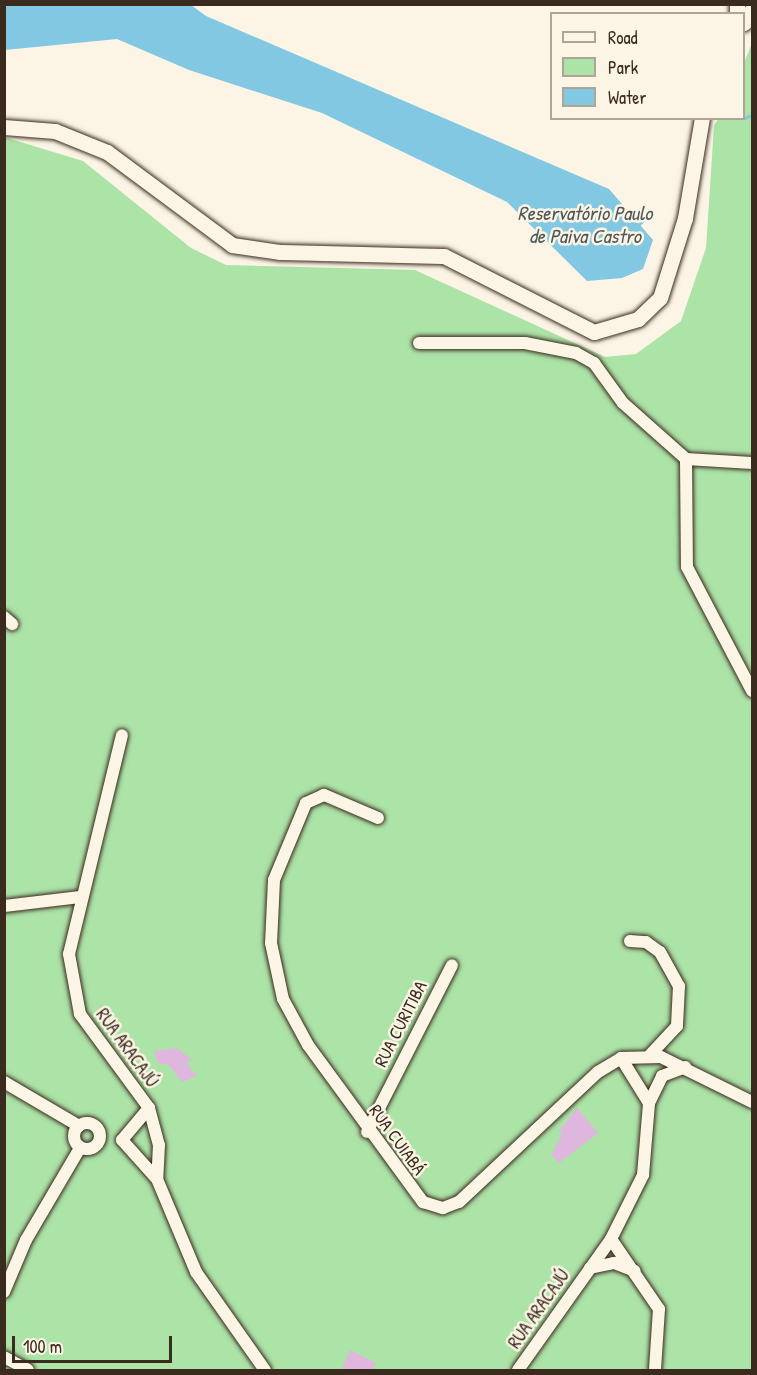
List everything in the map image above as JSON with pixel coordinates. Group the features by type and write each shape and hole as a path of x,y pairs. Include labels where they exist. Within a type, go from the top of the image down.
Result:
{"main road":[{"path":"4,127 55,131 107,152 232,245 280,252 444,256 594,332 638,319 660,298 685,218 702,120"}],"street":[{"path":"419,343 525,342 576,353 594,363 623,403 686,459 753,463"},
{"path":"686,459 687,567 753,691"},
{"name":"RUA ARACAJÚ","path":"122,735 80,897 69,954 75,1003 149,1108 122,1140"},
{"name":"RUA CUIABÁ","path":"378,818 324,795 306,803 284,844 271,903 271,943 283,999 367,1132 423,1203 451,1207 598,1072 621,1058 650,1055 685,1068 753,1102"},
{"path":"4,906 80,897"},
{"path":"630,941 646,942 660,952 679,986 677,1026 650,1055"},
{"name":"RUA CURITIBA","path":"367,1132 452,965"},
{"path":"621,1058 649,1103"},
{"path":"649,1103 662,1076 685,1068"},
{"path":"4,1082 79,1126 91,1124 100,1138"},
{"name":"RUA ARACAJÚ","path":"518,1371 611,1239 643,1176 649,1103"},
{"path":"149,1108 159,1145 157,1179"},
{"path":"79,1126 74,1137 80,1148"},
{"path":"100,1138 122,1140 157,1179 196,1272 266,1371"},
{"path":"80,1148 93,1148 100,1138"},
{"path":"4,1292 26,1240 80,1148"},
{"path":"611,1239 637,1272 661,1320 655,1371"},
{"name":"RUA ARACAJÚ","path":"590,1268 614,1263 637,1272"},
{"path":"4,1357 28,1371"}],"green space":[{"path":"752,43 752,1370 5,1370 4,137 83,161 191,248 226,265 415,270 605,357 636,354 681,321 706,248 714,126 717,120 745,120 745,60"}],"water":[{"name":"Reservatório Paulo de Paiva Castro","path":"5,4 191,5 206,16 609,189 653,240 643,269 622,278 587,281 507,202 322,113 189,70 117,39 5,50"}],"building":[{"path":"177,1048 192,1060 186,1063 197,1076 182,1082 169,1065 158,1063 154,1051"},
{"path":"577,1108 598,1133 559,1163 551,1155 562,1134 559,1131"},
{"path":"350,1350 376,1363 372,1371 341,1371"}],"waterway":[{"path":"745,118 752,115"},
{"path":"637,226 653,211"}]}
